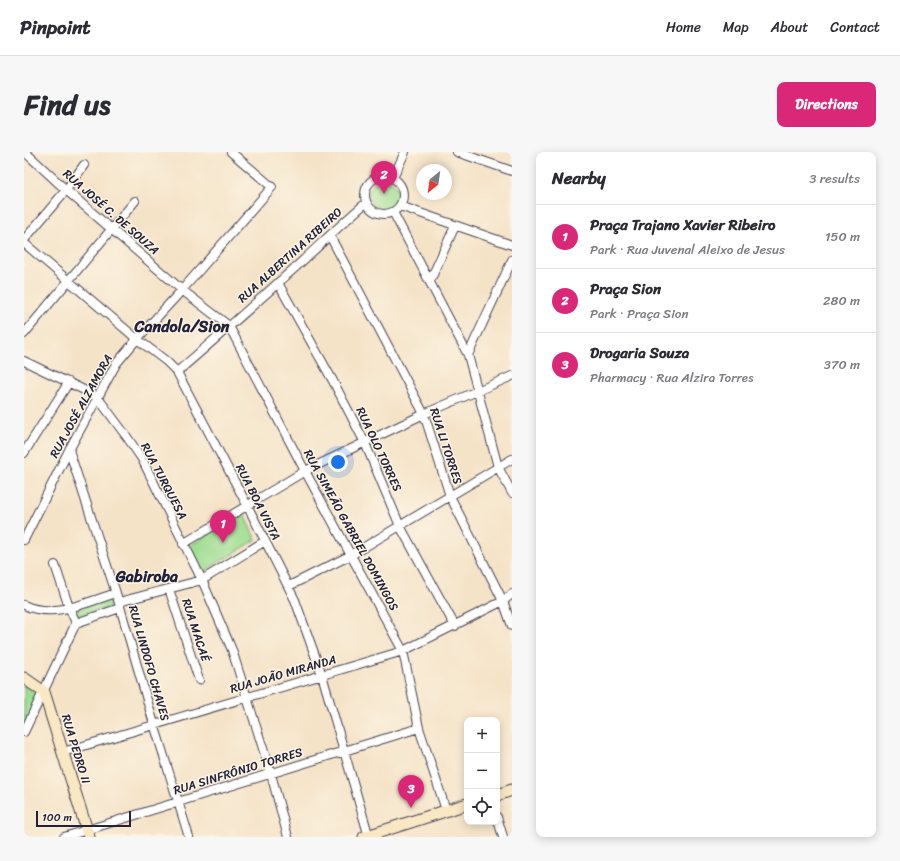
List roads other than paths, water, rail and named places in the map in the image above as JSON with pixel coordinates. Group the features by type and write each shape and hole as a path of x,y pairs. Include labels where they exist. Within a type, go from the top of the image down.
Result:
{"main road":[{"path":"24,678 44,692"},
{"name":"RUA PEDRO II","path":"44,692 88,833"},
{"path":"500,794 512,790"},
{"path":"367,837 464,805"}],"street":[{"name":"RUA JOSÉ C. DE SOUZA","path":"25,152 66,190 182,290"},
{"name":"RUA JOSÉ ALZAMORA","path":"24,540 116,364 272,187 231,152"},
{"path":"393,178 405,152"},
{"path":"457,152 512,171"},
{"path":"24,241 66,190 84,165"},
{"path":"380,176 393,178 401,186 403,192 403,198 400,206 393,212 387,214 374,212 366,203 366,189 369,183 380,176"},
{"path":"24,334 135,200"},
{"name":"RUA ALBERTINA RIBEIRO","path":"176,372 278,283 366,203"},
{"path":"400,206 512,245"},
{"path":"393,212 468,355 498,467 512,493"},
{"path":"430,281 455,226"},
{"name":"RUA LI TORRES","path":"330,236 424,414 450,496 504,601 512,626"},
{"name":"RUA BOA VISTA","path":"24,241 68,281 137,339 166,361 176,372 247,505 295,600 322,675 345,752 367,837"},
{"path":"468,355 512,260"},
{"name":"RUA OLO TORRES","path":"278,283 333,381 365,443 400,526 455,626"},
{"name":"RUA SIMEÃO GABRIEL DOMINGOS","path":"182,290 229,326 305,471 403,651 419,728 446,810"},
{"path":"24,361 69,382 98,398"},
{"path":"184,544 305,471 424,414 512,376"},
{"path":"24,453 69,382"},
{"name":"RUA TURQUESA","path":"98,398 142,459 202,580 232,650 271,774 288,837"},
{"name":"RUA LINDOFO CHAVES","path":"70,450 116,594 189,837"},
{"path":"289,586 351,555 512,459"},
{"path":"24,732 76,623 119,605 202,580 265,541"},
{"path":"55,565 69,608 76,623"},
{"name":"RUA MACAÉ","path":"169,589 199,680"},
{"path":"24,605 46,611 63,610 116,594"},
{"name":"RUA JOÃO MIRANDA","path":"63,752 403,651 504,601 512,594"},
{"name":"RUA SINFRÔNIO TORRES","path":"64,837 88,833 178,802 345,752 419,728"},
{"path":"499,825 503,837"}],"place":[{"name":"Praça Sion","path":"384,194"},
{"name":"Praça Trajano Xavier Ribeiro","path":"223,543"},
{"name":"Drogaria Souza","path":"411,808"}],"district":[{"name":"Candola/Sion","path":"182,326"},
{"name":"Gabiroba","path":"147,576"}]}
